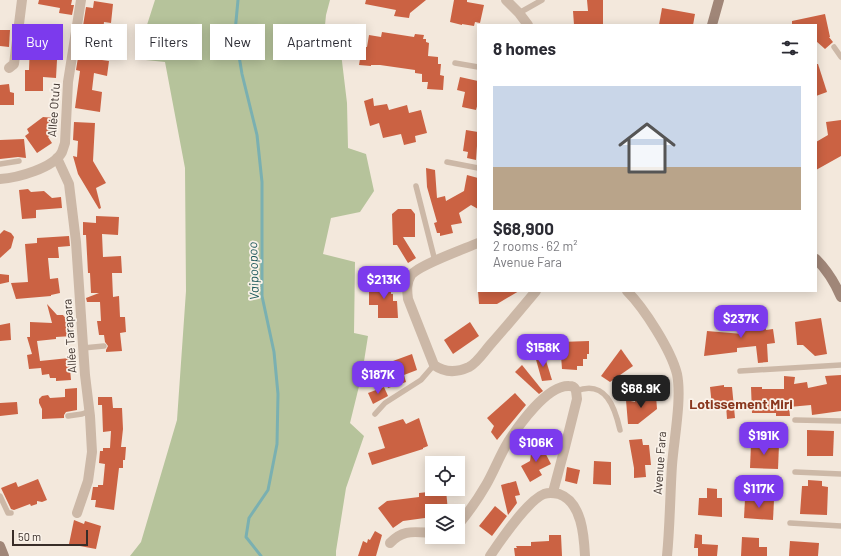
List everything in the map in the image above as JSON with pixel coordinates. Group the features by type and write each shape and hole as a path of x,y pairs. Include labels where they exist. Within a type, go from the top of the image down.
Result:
{"main road":[{"path":"712,24 719,0"},
{"path":"817,260 827,272 841,297"},
{"path":"0,546 4,556"}],"street":[{"path":"9,68 14,64 16,57 22,0"},
{"name":"Allée Otu'u","path":"57,158 62,152 65,143 68,82 81,0"},
{"path":"506,0 527,24"},
{"path":"0,179 8,179 39,170 57,158"},
{"name":"Allée Tarapara","path":"57,158 69,184 71,199 76,242 83,348 90,412 92,452 88,481 77,512"},
{"path":"477,243 415,271 408,282 408,299 434,365 448,372 454,372 470,367 535,292"},
{"name":"Avenue Fara","path":"628,292 637,301 669,351 677,374 678,396 672,467 668,556"},
{"path":"465,517 486,486 508,442 541,400 553,390 560,387 572,386 575,388 577,399 553,492"},
{"path":"490,556 530,504 544,494 553,492 567,497 576,510 581,527 585,556"},
{"path":"390,543 397,536 405,532 425,533"}],"lane":[{"path":"519,13 542,0"},
{"path":"834,47 841,57"},
{"path":"455,63 477,67"},
{"path":"0,164 19,161"},
{"path":"447,162 477,168"},
{"path":"416,186 435,262"},
{"path":"83,348 104,346"},
{"path":"375,414 385,403 421,380 434,365"},
{"path":"740,371 841,365"},
{"path":"576,391 588,388 600,391 606,396 612,402 620,430"},
{"path":"68,416 90,412"},
{"path":"795,420 841,421"},
{"path":"795,472 841,474"},
{"path":"0,496 8,513 11,513"},
{"path":"790,523 841,526"}],"green space":[{"path":"155,0 330,0 325,24 273,24 273,60 342,60 347,103 348,148 366,154 374,191 360,212 331,218 323,254 355,262 354,333 368,336 362,374 350,423 364,436 346,488 336,556 130,556 141,542 177,420 186,291 185,168 165,62 146,60 202,60 202,24 147,24"}],"building":[{"path":"39,0 72,0 71,5 74,5 72,15 59,13 60,8 38,4"},
{"path":"366,0 426,0 410,13 409,18 394,16 396,10 365,4"},
{"path":"454,0 467,0 467,2 484,5 480,23 475,22 474,26 450,22"},
{"path":"587,0 603,0 603,24 574,24 573,11 588,11"},
{"path":"94,1 113,4 111,23 104,22 104,24 83,24 86,7 93,8"},
{"path":"662,8 695,14 693,24 659,24"},
{"path":"825,14 829,37 833,42 825,49 817,42 817,24 792,24 792,21"},
{"path":"0,30 10,30 9,47 0,46"},
{"path":"382,32 414,37 415,34 424,35 423,39 426,39 426,42 429,43 428,56 438,57 438,64 441,64 440,75 444,76 443,90 427,89 428,82 422,82 422,74 415,73 415,70 380,65 359,65 360,60 366,60 366,47 369,35 381,37"},
{"path":"29,60 57,60 56,78 43,77 43,91 25,91 25,70 29,70"},
{"path":"78,60 109,61 107,76 94,73 92,90 102,92 100,112 75,108 80,71 76,70"},
{"path":"817,64 818,64 827,92 817,96"},
{"path":"460,77 477,81 476,110 462,107 465,92 457,90"},
{"path":"9,84 10,92 14,93 14,105 0,105 0,85"},
{"path":"373,98 374,106 387,104 389,110 407,105 409,113 421,110 427,133 415,136 416,142 404,145 401,134 383,138 379,123 370,126 364,101"},
{"path":"43,117 55,118 55,130 48,137 52,143 37,153 25,136 29,133 27,129"},
{"path":"841,120 841,156 817,169 817,141 828,135 826,122"},
{"path":"74,122 95,123 93,161 106,183 96,188 101,208 99,209 78,174 73,156 77,157 78,141 73,140"},
{"path":"466,130 477,132 476,160 467,158 468,152 463,151"},
{"path":"24,139 26,158 18,157 0,159 0,140"},
{"path":"426,168 435,170 437,198 445,196 446,201 464,191 467,175 477,178 477,208 471,205 459,213 462,223 451,225 453,233 440,236 440,233 437,233 434,223 437,222 427,187"},
{"path":"28,189 31,192 44,191 52,198 61,197 62,208 36,210 36,218 22,219 19,190"},
{"path":"398,209 411,209 415,214 415,237 403,237 416,258 408,263 397,245 393,245 392,214"},
{"path":"96,216 119,217 118,235 102,234 103,257 121,256 122,273 112,273 113,297 119,296 120,317 125,317 126,332 120,333 122,351 106,352 108,346 105,342 104,335 99,335 97,321 101,321 100,302 87,302 86,298 99,293 91,293 90,273 88,273 86,235 83,235 83,222 96,223"},
{"path":"4,230 11,233 14,237 11,248 0,258 0,234"},
{"path":"69,236 70,246 58,247 59,258 48,258 50,279 58,278 60,293 51,296 16,299 11,283 28,282 25,244 37,243 37,238"},
{"path":"0,274 9,275 9,282 0,284"},
{"path":"372,283 391,283 391,294 393,294 393,301 397,301 398,318 378,318 378,305 369,305 369,290 372,290"},
{"path":"478,292 517,292 497,304 479,304"},
{"path":"47,304 57,315 63,315 67,320 68,327 73,327 73,336 56,337 56,339 37,341 40,361 69,358 71,380 56,381 56,378 50,378 49,374 42,375 41,368 29,369 27,355 32,354 27,337 30,337 30,322 52,323"},
{"path":"748,308 751,324 764,322 766,330 773,329 775,343 767,344 768,362 758,363 756,346 737,348 737,352 704,356 707,331 743,334 740,309"},
{"path":"821,318 827,354 815,356 803,345 797,345 795,322"},
{"path":"470,322 479,336 453,354 444,340"},
{"path":"10,323 11,340 0,341 0,325"},
{"path":"589,341 589,354 587,354 587,359 583,359 583,366 577,366 577,370 562,369 560,342"},
{"path":"621,349 633,366 610,382 601,376"},
{"path":"412,354 417,370 404,375 406,382 388,388 383,372 396,367 393,361"},
{"path":"544,354 552,380 542,381 535,356"},
{"path":"522,365 543,391 539,394 515,372"},
{"path":"841,375 841,411 812,415 811,405 789,407 790,416 776,416 776,413 752,413 751,387 762,387 762,389 784,389 784,376 795,377 794,384 807,382 808,388 827,384 825,376"},
{"path":"724,385 724,387 732,387 735,418 727,419 726,405 712,406 710,387"},
{"path":"384,387 388,396 373,404 368,393"},
{"path":"77,388 77,410 66,412 64,418 42,419 42,409 39,399 42,396 48,395 50,398 65,397 65,389"},
{"path":"515,393 526,405 497,440 491,432 494,426 487,418"},
{"path":"635,396 656,396 657,409 638,424 628,424 626,400 635,402"},
{"path":"98,397 112,397 113,408 122,408 123,429 121,447 126,447 125,460 123,460 123,468 119,468 114,510 95,507 96,500 91,500 93,487 103,485 105,464 99,463 100,451 103,451 103,448 110,448 111,431 103,432 102,405 98,405"},
{"path":"17,402 18,414 0,416 0,403"},
{"path":"419,418 428,446 423,449 372,465 368,453 385,448 378,427 403,419 406,424"},
{"path":"807,430 834,431 833,456 807,456"},
{"path":"642,439 643,445 649,445 651,465 645,465 646,477 634,478 634,468 629,440"},
{"path":"540,443 551,464 539,470 542,475 530,482 521,466 530,461 532,447"},
{"path":"751,444 779,445 778,469 750,468"},
{"path":"594,461 611,462 611,485 593,484"},
{"path":"567,467 580,470 577,484 565,481"},
{"path":"38,479 47,500 42,502 37,501 37,504 31,506 30,504 14,510 11,509 1,488 16,482 18,487"},
{"path":"808,480 822,481 822,486 828,487 827,515 800,514 802,486 808,486"},
{"path":"516,481 520,495 515,496 517,503 508,515 501,485"},
{"path":"707,488 717,489 717,498 722,498 722,517 698,515 699,498 707,498"},
{"path":"425,492 425,496 447,496 447,504 425,504 425,518 403,521 393,528 378,508 387,501 419,497 419,493"},
{"path":"745,499 774,500 773,520 744,518"},
{"path":"495,506 507,516 492,536 479,526"},
{"path":"74,520 84,524 85,521 101,526 96,549 69,544"},
{"path":"375,531 382,535 376,556 358,556 363,541 367,543 368,539 370,540"},
{"path":"695,534 702,535 702,544 718,545 717,556 698,556 698,548 694,548"},
{"path":"549,535 561,535 562,556 515,556 514,548 517,548 516,546 531,546 531,542 549,541"},
{"path":"742,537 759,538 759,547 767,547 767,556 741,556"},
{"path":"790,541 819,543 818,556 789,556"}],"waterway":[{"name":"Vaipoopoo","path":"238,0 235,32 242,74 257,135 262,182 262,296 274,352 278,394 277,444 268,490 249,518 246,537 261,556"}],"district":[{"name":"Lotissement Miri","path":"741,404"}]}
